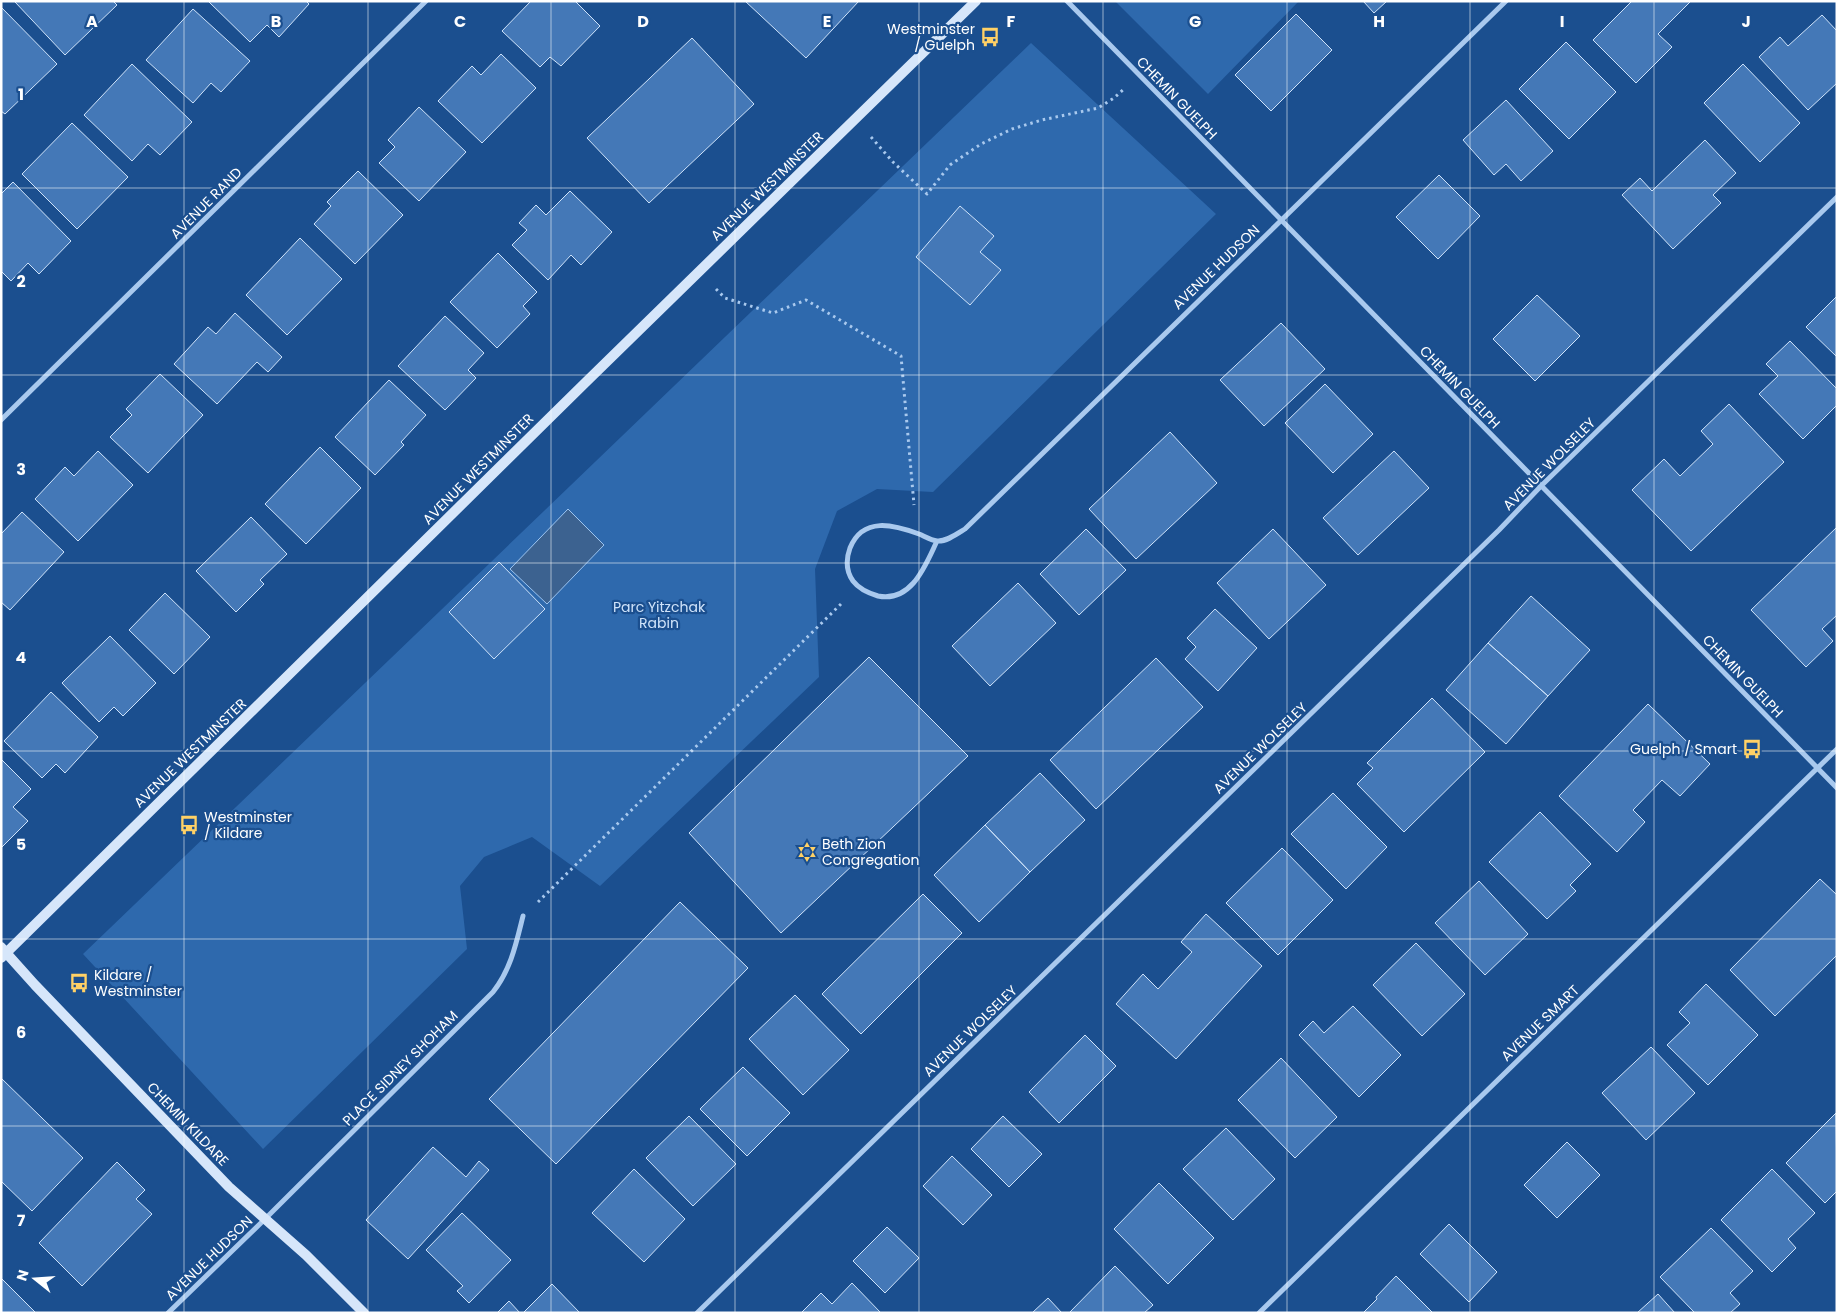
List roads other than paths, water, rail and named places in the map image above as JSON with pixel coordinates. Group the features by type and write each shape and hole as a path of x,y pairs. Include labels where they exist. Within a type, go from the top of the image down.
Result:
{"street":[{"name":"AVENUE RAND","path":"1,420 426,1"},
{"name":"AVENUE WESTMINSTER","path":"3,953 976,1"},
{"name":"CHEMIN GUELPH","path":"1067,1 1837,788"},
{"name":"AVENUE HUDSON","path":"937,541 955,535 965,529 1506,1"},
{"name":"AVENUE WOLSELEY","path":"697,1313 1492,537 1541,486 1837,197"},
{"path":"891,525 937,541 920,576 903,592 883,597 871,594 861,589 850,576 847,566 850,547 867,528 891,525"},
{"name":"AVENUE SMART","path":"1259,1313 1837,749"},
{"name":"PLACE SIDNEY SHOHAM","path":"265,1219 493,992 508,970 514,955 523,916"},
{"name":"CHEMIN KILDARE","path":"3,953 229,1187 306,1255 364,1313"},
{"name":"AVENUE HUDSON","path":"168,1313 265,1219"}],"place":[{"name":"Westminster / Guelph","path":"990,37"},
{"name":"Guelph / Smart","path":"1752,749"},
{"name":"Westminster / Kildare","path":"189,825"},
{"name":"Beth Zion Congregation","path":"807,852"},
{"name":"Kildare / Westminster","path":"79,983"}],"park label":[{"name":"Parc Yitzchak Rabin","path":"659,616"}]}
